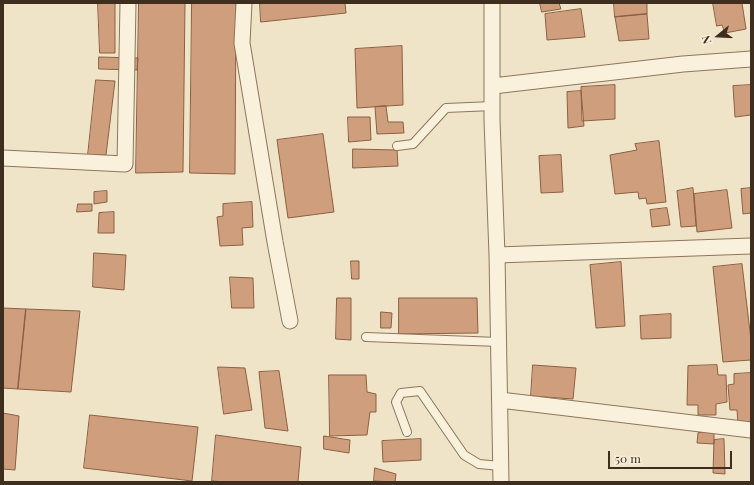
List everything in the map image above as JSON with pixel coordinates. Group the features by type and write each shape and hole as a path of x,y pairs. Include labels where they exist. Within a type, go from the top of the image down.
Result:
{"street":[{"path":"3,158 125,164 128,3"},
{"path":"244,3 242,43 274,242 290,321"},
{"path":"492,3 501,482"},
{"path":"493,86 683,64 751,59"},
{"path":"497,255 751,246"},
{"path":"500,400 751,430"}],"lane":[{"path":"397,146 413,144 446,108 493,106"},
{"path":"366,337 499,342"},
{"path":"407,432 396,402 401,393 420,390 464,455 479,464 500,466"}],"building":[{"path":"98,3 115,3 115,53 100,53"},
{"path":"139,3 185,3 183,172 136,173"},
{"path":"192,3 236,3 235,174 190,173"},
{"path":"260,3 345,3 346,13 261,22"},
{"path":"540,3 559,3 561,9 542,12"},
{"path":"614,3 647,3 647,14 615,17"},
{"path":"713,3 742,3 746,29 725,33 722,25 717,26"},
{"path":"581,9 585,37 547,40 545,14"},
{"path":"647,14 649,39 619,41 615,17"},
{"path":"402,46 403,105 357,108 355,49"},
{"path":"99,57 138,58 137,70 99,69"},
{"path":"96,80 115,81 106,155 88,155"},
{"path":"615,85 615,119 582,121 581,87"},
{"path":"751,85 751,115 735,117 733,86"},
{"path":"581,91 584,126 568,128 567,92"},
{"path":"386,106 388,122 403,122 404,133 377,134 375,107"},
{"path":"348,117 370,117 371,140 349,142"},
{"path":"323,134 334,212 288,218 277,140"},
{"path":"659,141 666,202 647,204 646,198 639,199 638,192 615,194 610,155 637,150 635,144"},
{"path":"353,149 397,150 398,166 353,168"},
{"path":"561,155 563,192 541,193 539,156"},
{"path":"693,188 696,226 681,227 677,191"},
{"path":"751,188 751,213 743,214 741,189"},
{"path":"727,190 732,228 697,232 694,194"},
{"path":"107,191 107,202 94,204 94,192"},
{"path":"252,202 253,227 242,228 243,245 220,246 217,217 223,216 223,204"},
{"path":"78,204 92,204 92,211 77,212"},
{"path":"667,208 670,225 652,227 650,210"},
{"path":"114,212 114,233 98,233 99,213"},
{"path":"94,253 126,255 124,290 93,287"},
{"path":"351,261 359,261 359,279 352,279"},
{"path":"621,262 625,326 596,328 590,265"},
{"path":"742,264 751,340 751,360 723,362 713,267"},
{"path":"230,277 253,278 254,308 232,308"},
{"path":"337,298 351,298 351,340 336,339"},
{"path":"399,298 477,298 478,333 399,334"},
{"path":"3,308 26,309 18,389 3,388"},
{"path":"26,309 80,311 71,392 18,389"},
{"path":"381,312 392,313 391,328 381,328"},
{"path":"671,314 671,338 641,339 640,316"},
{"path":"533,365 576,368 573,399 531,396"},
{"path":"717,365 718,375 726,375 727,402 716,404 716,415 698,415 698,405 687,405 688,366"},
{"path":"218,367 245,368 252,410 224,414"},
{"path":"279,371 288,431 265,428 259,372"},
{"path":"751,373 751,423 738,424 737,410 730,410 728,385 734,384 734,374"},
{"path":"329,375 366,375 367,392 376,394 376,412 370,412 367,435 330,436"},
{"path":"3,413 19,416 15,470 3,469"},
{"path":"90,415 198,427 192,481 84,468"},
{"path":"714,432 714,444 697,443 698,433"},
{"path":"216,435 301,447 298,482 212,481"},
{"path":"324,436 350,440 349,453 324,449"},
{"path":"421,439 421,460 383,462 382,441"},
{"path":"724,439 725,474 713,473 714,440"},
{"path":"375,468 396,474 395,482 374,481"}]}
